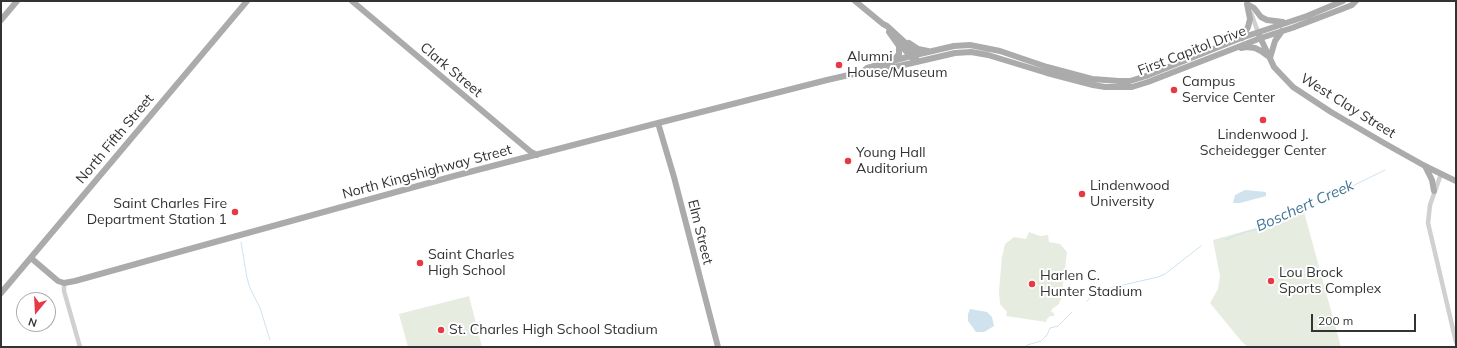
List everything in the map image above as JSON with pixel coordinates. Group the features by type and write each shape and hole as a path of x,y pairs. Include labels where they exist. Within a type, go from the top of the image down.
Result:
{"main road":[{"path":"1,20 17,1"},
{"name":"North Fifth Street","path":"1,293 247,1"},
{"name":"Clark Street","path":"352,1 531,152 537,155"},
{"path":"855,1 887,28 914,57"},
{"name":"First Capitol Drive","path":"914,57 971,52 988,55 1087,84 1132,87 1226,51 1288,22 1343,1"},
{"name":"First Capitol Drive","path":"914,57 961,45 988,48 1092,79 1119,82 1130,81 1241,38 1282,31 1352,5 1356,1"},
{"path":"1247,2 1261,17 1267,20 1288,22"},
{"path":"1241,38 1244,36 1250,19 1247,2"},
{"path":"887,28 893,29 918,49 931,52"},
{"path":"887,28 899,46 899,54 896,60 892,62"},
{"path":"1226,51 1246,47 1261,51 1270,58 1275,41 1282,31"},
{"name":"West Clay Street","path":"1259,35 1274,67 1293,87 1384,143 1425,166 1456,181"},
{"path":"862,72 867,68 914,57"},
{"path":"862,72 869,73 914,57"},
{"name":"North Kingshighway Street","path":"64,283 88,278 186,250 658,123 862,72"},
{"path":"662,137 670,120"},
{"name":"Elm Street","path":"658,123 718,347"},
{"path":"1425,166 1432,180 1434,191"},
{"path":"31,258 55,279 64,283"}],"street":[{"name":"West Clay Street","path":"1247,2 1259,35"},
{"path":"1441,174 1434,191 1428,213 1428,223 1456,342"},
{"path":"64,283 64,291 80,347"}],"shaded area":[{"name":"Lou Brock Sports Complex","path":"1304,212 1341,347 1248,347 1242,342 1210,303 1218,289 1220,276 1213,240 1285,220"},
{"name":"Harlen C. Hunter Stadium","path":"1029,232 1040,236 1048,235 1049,242 1060,244 1067,252 1061,300 1059,304 1052,309 1051,312 1054,313 1054,316 1050,316 1046,322 1006,316 1007,312 1000,304 999,291 1002,257 1005,244 1014,237 1026,239"},
{"name":"St. Charles High School Stadium","path":"469,296 482,347 408,347 399,314"}],"water":[{"path":"1245,190 1266,192 1266,196 1240,203 1233,203 1235,195"},
{"path":"970,309 987,312 992,317 994,326 984,332 976,332 968,321"}],"waterway":[{"name":"Boschert Creek","path":"1225,240 1245,232 1259,229 1306,209 1385,170"},
{"path":"241,242 247,278 250,288 260,308 270,340"},
{"name":"Boschert Creek","path":"1087,301 1093,295 1110,288 1165,274 1201,246"},
{"name":"Boschert Creek","path":"1025,347 1041,341 1047,335 1050,328 1058,326 1072,312"}],"place":[{"name":"Alumni House/Museum","path":"839,65"},
{"name":"Campus Service Center","path":"1174,90"},
{"name":"Lindenwood J. Scheidegger Center","path":"1263,120"},
{"name":"Young Hall Auditorium","path":"848,161"},
{"name":"Lindenwood University","path":"1082,194"},
{"name":"Saint Charles Fire Department Station 1","path":"235,212"},
{"name":"Saint Charles High School","path":"420,263"},
{"name":"Lou Brock Sports Complex","path":"1271,281"},
{"name":"Harlen C. Hunter Stadium","path":"1032,284"},
{"name":"St. Charles High School Stadium","path":"441,330"}]}
